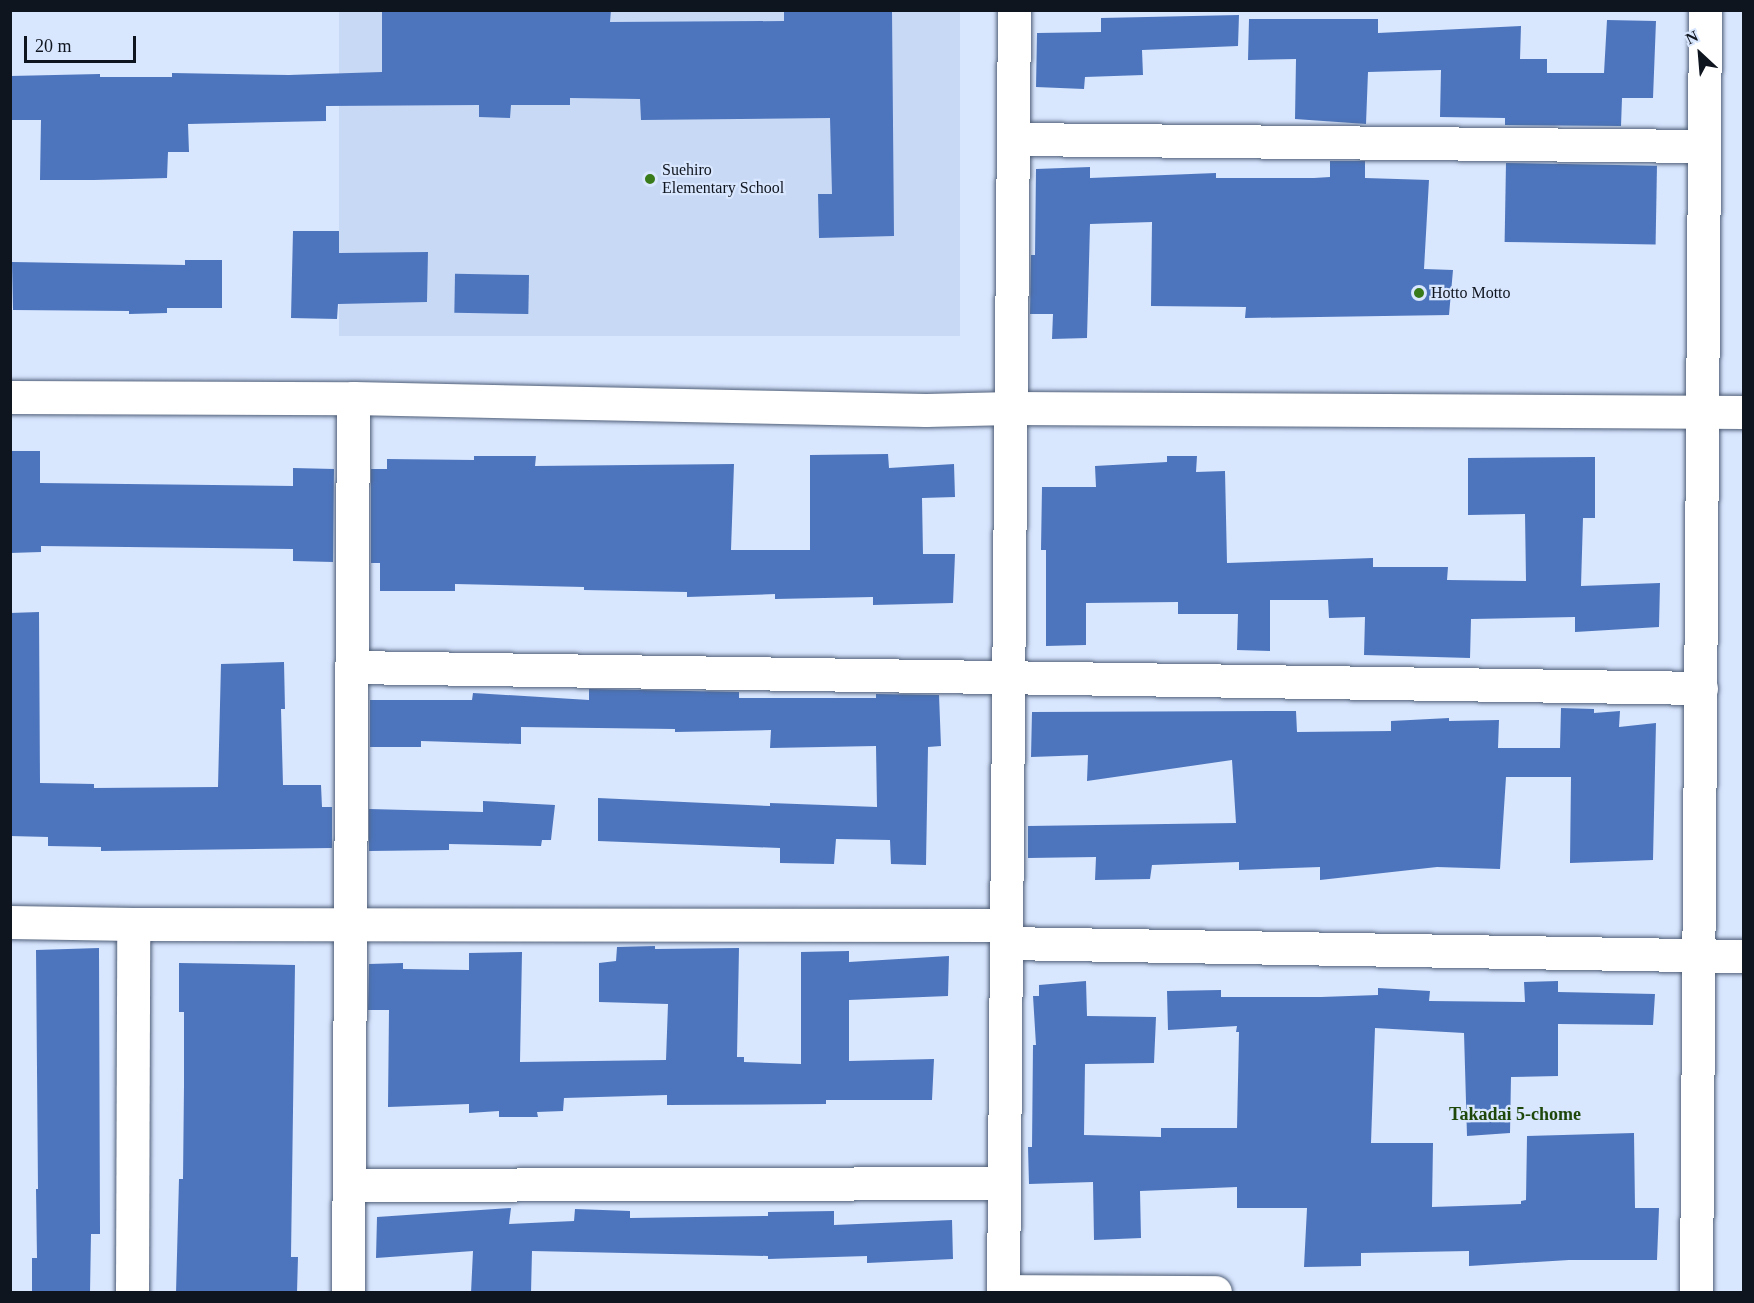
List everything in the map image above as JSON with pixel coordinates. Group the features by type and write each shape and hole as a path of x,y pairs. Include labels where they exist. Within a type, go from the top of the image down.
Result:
{"street":[{"path":"1014,10 1003,1292 1215,1293"},
{"path":"1696,1293 1704,412 1705,10"},
{"path":"1013,139 1704,146"},
{"path":"10,396 353,398 915,410 1011,408 1743,412"},
{"path":"348,1293 353,398"},
{"path":"351,667 1701,688"},
{"path":"10,922 1006,934 1743,957"},
{"path":"132,1293 133,924"},
{"path":"349,1185 1004,1184"}],"shaded area":[{"name":"Suehiro Elementary School","path":"339,11 960,11 960,336 339,336"}],"building":[{"path":"382,10 611,10 610,22 784,21 784,10 892,10 894,236 819,238 818,194 832,194 830,118 641,120 640,99 570,98 570,105 511,105 510,118 479,117 479,105 326,106 326,121 188,124 189,152 168,152 167,178 94,180 40,180 41,120 10,120 10,76 100,74 100,77 172,77 172,73 289,75 382,72"},
{"path":"1239,15 1238,46 1142,50 1143,75 1085,77 1084,89 1036,87 1037,33 1101,32 1101,18"},
{"path":"1249,19 1378,19 1378,33 1521,26 1520,59 1547,59 1547,73 1604,73 1607,20 1656,21 1653,98 1622,98 1621,126 1505,125 1505,118 1440,117 1441,70 1368,72 1366,124 1295,119 1296,59 1248,60"},
{"path":"1330,161 1365,161 1365,178 1429,180 1424,269 1453,270 1449,315 1245,318 1246,307 1151,306 1152,222 1090,224 1087,338 1052,339 1053,314 1030,314 1031,255 1035,255 1036,169 1090,167 1090,178 1216,173 1216,178 1314,178 1330,177"},
{"path":"1506,163 1657,166 1656,245 1505,242"},
{"path":"293,231 339,231 339,253 428,252 427,302 338,304 337,319 291,318"},
{"path":"185,260 222,260 222,308 167,308 167,313 129,314 129,311 13,310 12,262 185,265"},
{"path":"455,274 529,275 528,314 454,313"},
{"path":"10,451 40,451 40,483 293,486 293,468 334,469 333,562 293,561 293,549 41,546 41,552 10,553"},
{"path":"888,454 889,468 954,464 955,497 922,498 923,554 955,554 953,603 873,605 873,597 775,599 775,594 687,597 687,592 455,584 455,591 380,591 380,563 371,563 371,469 387,469 387,459 474,460 474,456 536,456 535,466 734,464 731,550 810,550 810,455"},
{"path":"1167,456 1197,456 1196,472 1225,471 1227,563 1373,558 1373,567 1448,567 1447,580 1526,581 1525,514 1468,515 1468,458 1595,457 1595,518 1583,518 1581,586 1660,583 1659,627 1575,632 1575,617 1471,619 1470,658 1364,655 1365,617 1329,618 1328,600 1270,600 1270,651 1237,650 1238,614 1178,614 1178,602 1086,603 1086,645 1046,646 1046,550 1041,550 1042,487 1096,487 1095,466 1167,462"},
{"path":"39,612 40,783 94,784 94,788 218,787 221,664 284,662 285,709 281,709 283,785 321,785 322,807 332,807 332,848 101,851 101,847 48,846 48,837 10,836 10,613"},
{"path":"589,689 739,692 739,698 876,698 876,694 939,695 941,746 928,747 926,865 891,864 890,840 836,839 834,864 780,863 780,848 598,841 598,798 770,806 770,803 877,807 876,746 770,748 771,730 675,732 675,729 521,727 521,744 421,741 421,747 370,747 370,700 472,700 473,693 589,700"},
{"path":"1561,708 1594,709 1594,713 1620,711 1619,727 1656,723 1653,860 1570,863 1571,777 1506,777 1500,869 1437,867 1320,880 1320,867 1239,870 1239,862 1152,865 1150,879 1095,880 1096,857 1028,858 1028,826 1236,823 1232,760 1087,781 1088,755 1031,757 1032,712 1296,711 1297,732 1391,731 1391,721 1449,718 1449,721 1499,720 1498,748 1560,748"},
{"path":"483,801 555,805 551,840 542,840 541,846 449,844 449,850 369,851 369,809 483,812"},
{"path":"655,946 655,949 739,948 737,1057 744,1057 744,1062 801,1064 801,952 849,951 849,962 949,956 948,996 849,1000 849,1061 934,1059 932,1100 826,1100 826,1104 667,1105 667,1095 564,1098 563,1111 537,1112 538,1117 499,1117 499,1111 469,1113 469,1104 388,1107 389,1010 368,1010 369,964 403,963 403,969 469,970 469,953 522,952 520,1062 666,1060 668,1004 599,1002 599,963 616,961 617,947"},
{"path":"99,948 100,1234 91,1234 90,1293 32,1293 32,1258 37,1258 36,1189 38,1189 36,950"},
{"path":"179,963 295,965 291,1257 298,1257 297,1293 176,1293 179,1179 183,1179 184,1085 184,1012 179,1012"},
{"path":"1086,981 1087,1016 1156,1017 1154,1063 1085,1064 1084,1135 1161,1137 1161,1128 1237,1128 1239,1032 1236,1032 1237,1026 1168,1030 1167,991 1221,990 1221,997 1321,997 1378,995 1378,988 1430,991 1429,1001 1525,1002 1524,982 1558,981 1558,992 1655,994 1653,1025 1558,1024 1558,1076 1511,1077 1510,1133 1467,1136 1464,1033 1375,1028 1371,1143 1433,1143 1432,1207 1521,1204 1521,1201 1526,1200 1527,1136 1634,1133 1635,1208 1659,1208 1657,1260 1569,1260 1469,1266 1469,1251 1361,1253 1361,1266 1304,1267 1307,1208 1237,1208 1237,1187 1140,1191 1141,1238 1094,1240 1093,1182 1029,1184 1028,1147 1032,1147 1033,1045 1036,1045 1033,996 1039,996 1039,985"},
{"path":"511,1208 509,1224 574,1221 575,1209 630,1211 630,1218 768,1216 768,1212 834,1211 834,1225 952,1220 953,1259 867,1263 867,1256 768,1259 768,1256 532,1251 531,1293 471,1293 473,1251 376,1258 377,1217"}],"place":[{"name":"Suehiro Elementary School","path":"650,179"},
{"name":"Hotto Motto","path":"1419,293"}],"district":[{"name":"Takadai 5-chome","path":"1515,1114"}]}
